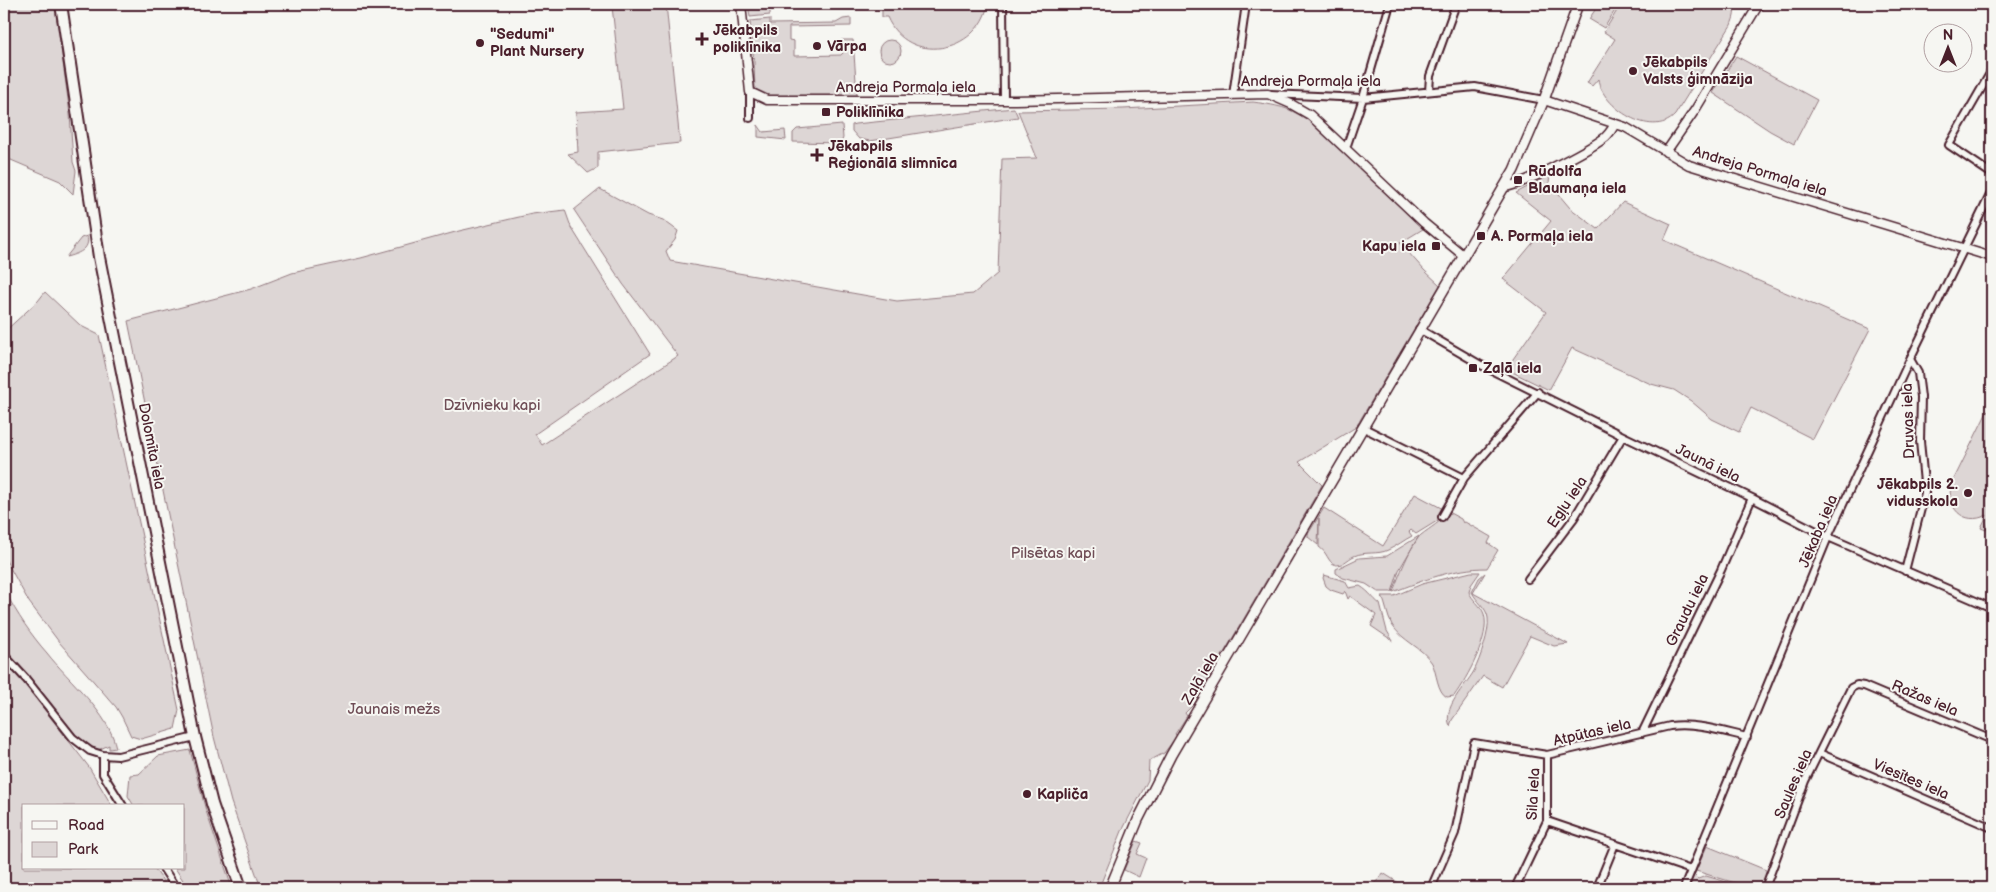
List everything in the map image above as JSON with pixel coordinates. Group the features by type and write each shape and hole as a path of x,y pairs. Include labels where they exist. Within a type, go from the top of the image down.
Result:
{"main road":[{"name":"Dolomīta iela","path":"60,4 99,257 195,737 215,812 241,888"},
{"path":"1504,188 1522,153 1544,100 1578,4"},
{"name":"Zaļā iela","path":"1110,888 1138,820 1171,755 1419,329 1504,188"}],"street":[{"path":"741,4 750,92 750,118"},
{"path":"1003,4 1004,100"},
{"path":"1234,94 1246,5 1255,4"},
{"path":"1346,148 1363,98 1390,4"},
{"path":"1429,91 1430,76 1456,4"},
{"path":"1666,152 1695,110 1760,4"},
{"path":"1992,70 1949,145 1992,174"},
{"name":"Andreja Pormaļa iela","path":"750,92 767,100 778,101 1004,100 1234,94 1363,98 1475,87 1544,100 1634,132 1689,165 1992,257"},
{"path":"1268,94 1310,115 1424,223 1464,256"},
{"path":"1504,188 1519,184 1592,146 1605,138 1615,124"},
{"name":"Jēkaba iela","path":"1684,888 1828,537 1910,359 1992,190"},
{"name":"Jaunā iela","path":"1419,329 1481,365 1828,537 1992,608"},
{"name":"Druvas iela","path":"1905,571 1925,493 1920,441 1921,397 1918,373 1910,359"},
{"path":"1442,517 1464,478 1538,392"},
{"path":"1362,427 1464,478"},
{"name":"Egļu iela","path":"1528,578 1574,518 1623,436"},
{"name":"Graudu iela","path":"1642,733 1721,570 1752,498"},
{"path":"4,655 26,679 73,738 85,748 103,755 118,756 195,737"},
{"name":"Ražas iela","path":"1849,691 1854,686 1864,686 1992,740"},
{"name":"Saules iela","path":"1765,888 1805,781 1849,691"},
{"name":"Atpūtas iela","path":"1431,888 1455,833 1474,743 1547,755 1687,724 1747,737"},
{"name":"Viesītes iela","path":"1819,753 1992,828"},
{"path":"103,755 103,774 121,804"},
{"name":"Sila iela","path":"1515,888 1546,821 1547,755"},
{"path":"1546,821 1691,870"},
{"path":"1596,888 1615,844"},
{"path":"164,870 176,888"}],"green space":[{"path":"4,4 55,4 70,114 73,162 76,171 73,194 60,181 4,157"},
{"path":"615,4 666,4 680,143 598,152 598,168 588,173 568,154 578,152 576,112 623,109 612,6"},
{"path":"748,4 770,4 770,15 750,17"},
{"path":"882,4 988,4 982,21 971,34 957,43 942,48 926,48 910,43 897,33 887,17 882,17"},
{"path":"1599,4 1619,4 1604,28 1589,19"},
{"name":"Jēkabpils Valsts ģimnāzija","path":"1621,4 1733,4 1734,14 1731,25 1675,115 1665,122 1654,124 1629,117 1608,100 1598,79 1592,86 1587,83 1615,39 1604,32"},
{"path":"851,18 851,26 789,27 789,40 794,41 794,56 841,55 843,53 841,51 841,40 853,40 857,95 855,97 767,97 755,89 750,21 770,19 770,24 836,23 843,19"},
{"path":"886,40 894,40 901,47 901,55 894,62 886,62 879,55 879,47"},
{"path":"1736,56 1817,100 1794,144 1770,131 1713,93"},
{"path":"1253,102 1286,109 1315,125 1423,229 1400,243 1440,285 1356,427 1299,462 1322,485 1194,704 1185,713 1187,716 1175,734 1177,736 1164,753 1149,761 1148,780 1122,831 1099,888 261,888 231,802 214,737 128,321 251,289 292,273 361,258 459,231 532,214 565,210 571,227 650,354 535,434 542,445 678,356 623,284 574,210 600,189 648,215 663,220 678,231 675,240 666,251 670,261 897,301 973,294 998,273 1002,159 1037,158 1018,111 1123,109"},
{"path":"1014,108 1018,117 870,141 859,139 852,131 852,125 855,124"},
{"path":"758,125 763,132 785,130 786,140 758,137"},
{"path":"842,125 843,138 841,143 793,142 793,133 797,129"},
{"path":"1550,175 1549,183 1570,208 1598,229 1623,202 1671,224 1664,240 1870,329 1813,439 1751,408 1739,432 1712,419 1691,401 1674,390 1651,384 1572,348 1549,390 1506,369 1546,312 1503,279 1551,221 1516,193"},
{"path":"87,236 87,245 82,251 66,257 81,238"},
{"path":"45,292 81,326 99,335 179,710 175,729 141,739 131,736 116,707 59,642 29,602 4,557 4,332 38,301"},
{"path":"1992,408 1992,517 1986,530 1981,528 1987,515 1971,518 1958,513 1953,507 1950,492 1952,483 1987,412"},
{"path":"1415,494 1445,510 1437,521 1416,534 1411,530 1409,532 1412,536 1388,550 1358,555 1342,564 1336,565 1330,561 1319,547 1319,518 1318,545 1308,537 1324,508 1383,546"},
{"path":"1448,512 1461,519 1463,523 1465,522 1491,537 1488,543 1498,550 1487,568 1451,572 1393,592 1417,539 1439,522"},
{"path":"1419,536 1399,570 1392,592 1378,592 1366,584 1343,578 1336,573 1336,569 1359,558 1387,556"},
{"path":"1471,572 1480,572 1471,585 1469,592 1484,614 1484,634 1481,645 1465,679 1454,696 1447,697 1441,691 1434,667 1428,657 1396,631 1392,625 1382,596 1394,596 1422,584"},
{"path":"1485,573 1473,593 1568,644 1554,646 1530,636 1502,687 1483,676 1452,720 1450,726 1448,719 1452,704 1474,671 1486,637 1487,614 1472,592 1479,578"},
{"path":"1324,575 1345,581 1349,588 1360,586 1369,593 1380,604 1387,631 1393,641 1371,626 1376,615 1350,596 1348,599 1345,591 1343,594 1331,590 1326,586 1323,578"},
{"path":"6,593 35,639 97,710 112,735 116,748 109,749 109,745 98,750 76,735 29,676 4,649 4,595"},
{"path":"4,662 23,682 89,767 111,804 22,804 22,870 155,870 168,888 4,888"},
{"path":"190,750 206,811 232,888 188,888 176,870 185,870 185,804 133,804 128,796 130,775 139,774 158,756"},
{"path":"1136,841 1142,843 1137,854 1146,858 1139,877 1124,870"},
{"path":"1707,846 1766,870 1767,874 1763,888 1752,888 1696,871"},
{"path":"1383,873 1407,888 1369,888"},
{"path":"1694,875 1698,879 1706,876 1747,888 1688,888"}],"place":[{"name":"Jēkabpils poliklīnika","path":"702,39"},
{"name":"\"Sedumi\" Plant Nursery","path":"480,43"},
{"name":"Vārpa","path":"817,46"},
{"name":"Jēkabpils Valsts ģimnāzija","path":"1633,71"},
{"name":"Poliklīnika","path":"826,112"},
{"name":"Jēkabpils Reģionālā slimnīca","path":"817,155"},
{"name":"Rūdolfa Blaumaņa iela","path":"1518,180"},
{"name":"A. Pormaļa iela","path":"1481,236"},
{"name":"Kapu iela","path":"1436,246"},
{"name":"Zaļā iela","path":"1473,368"},
{"name":"Jēkabpils 2. vidusskola","path":"1968,493"},
{"name":"Kapliča","path":"1027,794"}],"park label":[{"name":"Dzīvnieku kapi","path":"492,405"},
{"name":"Pilsētas kapi","path":"1053,553"},
{"name":"Jaunais mežs","path":"394,709"}]}
